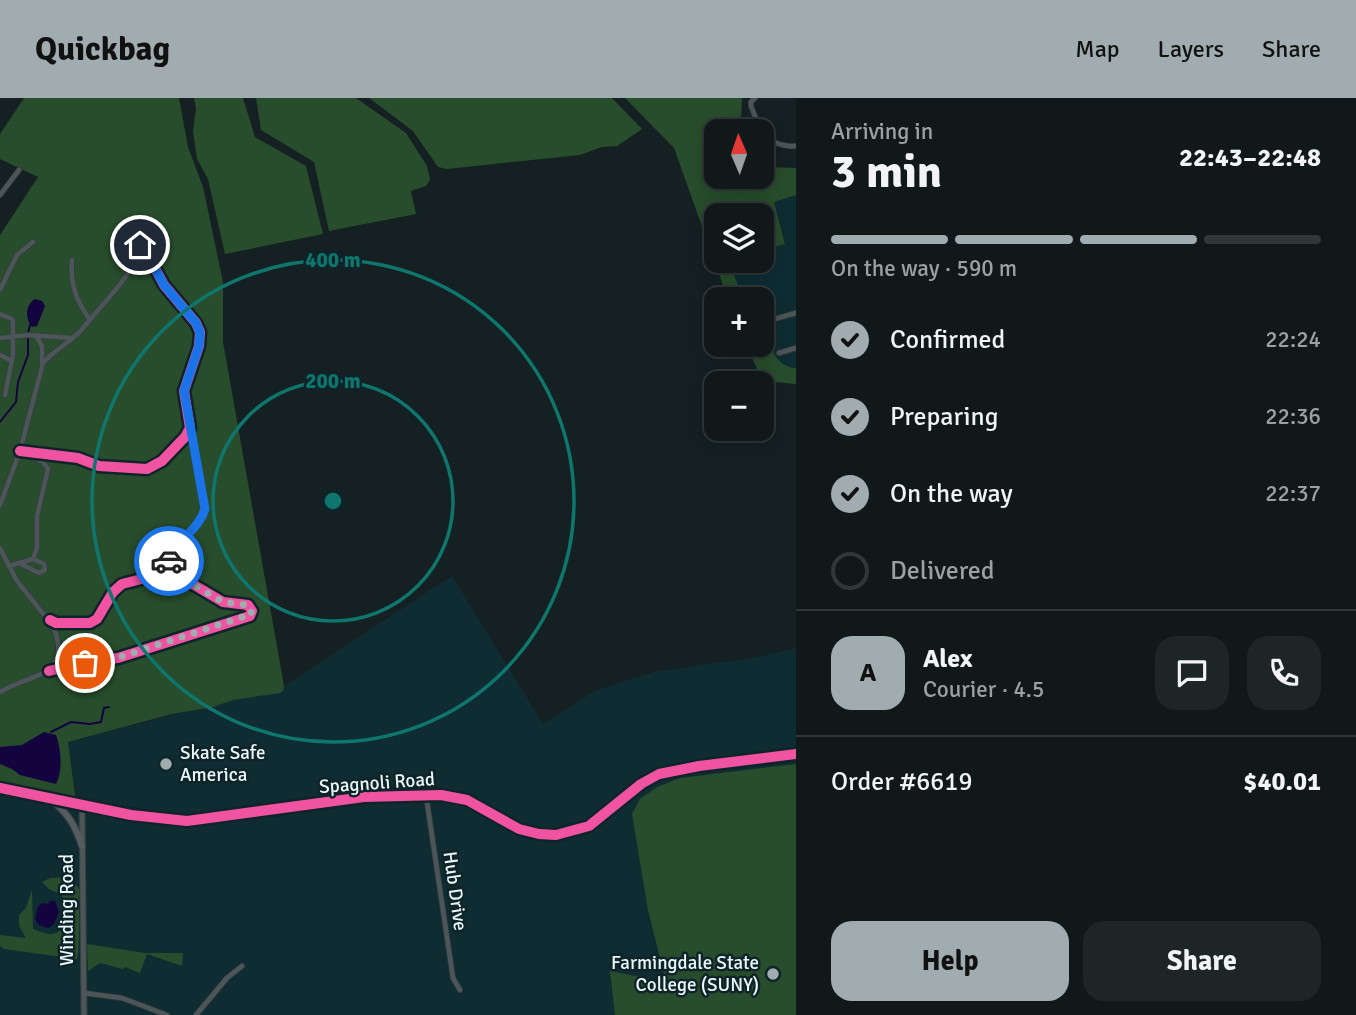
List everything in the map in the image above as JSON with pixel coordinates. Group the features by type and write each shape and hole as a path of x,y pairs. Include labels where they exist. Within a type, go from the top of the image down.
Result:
{"main road":[{"name":"Spagnoli Road","path":"0,788 131,815 187,821 376,796 441,795 467,800 527,832 544,835 581,830 596,822 641,784 659,774 691,767 796,754"},
{"path":"49,798 73,821 82,846"}],"street":[{"path":"755,98 751,106 756,119"},
{"path":"774,143 796,146"},
{"path":"0,195 3,186 19,170"},
{"path":"41,368 52,354 90,320 133,266 146,231"},
{"path":"0,290 16,256 33,242"},
{"path":"140,253 149,257 164,285 196,323 200,332 199,346 184,391 205,509 204,514 170,556 166,573"},
{"path":"72,260 73,288 78,303 90,320"},
{"path":"774,319 796,313"},
{"path":"0,314 12,319 12,361 5,395"},
{"path":"0,338 30,335 71,338"},
{"path":"0,505 20,451 41,368 42,346 30,335"},
{"path":"779,353 796,348"},
{"path":"0,355 12,361"},
{"path":"0,383 6,386"},
{"path":"20,451 41,457 79,458 99,466 147,469 162,461 190,428"},
{"path":"181,441 188,440 193,444"},
{"path":"33,559 37,548 37,516 48,469 41,457"},
{"path":"0,548 3,562 9,566 56,632 57,653 54,666 49,671"},
{"path":"9,566 33,559 44,564 44,572 39,573 21,564"},
{"path":"0,692 22,680 49,671 94,660 117,658 252,614 248,605 223,602 184,579 166,573 122,584 113,592 97,619 90,624 50,621"},
{"path":"56,632 65,623"},
{"name":"Hub Drive","path":"426,795 453,978 460,990"},
{"name":"Winding Road","path":"82,805 85,1015"},
{"path":"196,1015 227,978 242,966"},
{"path":"84,993 122,998 167,1015"}],"shaded area":[{"path":"796,195 796,381 774,380 774,371 757,371 752,357 774,357 774,287 729,287 728,273 774,273 774,247 785,244 774,201"},
{"path":"35,299 42,301 45,306 37,326 32,327 27,312"},
{"path":"452,576 543,724 597,690 654,672 758,657 796,648 796,1015 0,1015 0,793 78,809 68,742 284,686"},
{"path":"44,732 56,735 58,741 60,766 56,784 20,775 0,764 0,747 22,745"},
{"path":"55,901 59,912 54,924 48,928 39,925 35,919 38,907"}],"green space":[{"path":"24,98 179,98 188,147 203,187 223,282 223,342 284,686 280,693 172,714 68,742 76,801 0,784 0,235 38,177 0,159 0,134"},
{"path":"194,98 243,98 255,137 306,166 323,234 225,254 208,179 197,159 193,131 196,109"},
{"path":"256,98 356,98 406,133 427,166 430,180 426,186 411,191 416,214 329,231 314,162 261,130"},
{"path":"369,98 612,98 642,129 617,146 602,147 580,155 447,169 438,167 413,131"},
{"path":"625,98 742,98 741,119 704,119 704,189 774,189 774,167 796,168 796,195 774,202 785,244 774,247 774,203 704,203 704,232 674,148"},
{"path":"719,273 733,273 739,287 724,287"},
{"path":"774,353 784,365 796,368 796,384 774,382 774,371 758,371 752,357 774,357"},
{"path":"796,764 796,1015 615,1015 610,971 666,982 648,910 632,814 640,799 657,787 680,778"},
{"path":"70,877 79,889 77,959 4,949 0,946 0,935 26,938 19,926 19,915 26,908 32,890 33,929 53,934 64,927 65,907 62,895 42,882 50,878"},
{"path":"87,944 145,953 183,953 182,966 147,954 140,973 125,967 123,969 100,963 88,971"}],"waterway":[{"path":"0,422 16,402 18,382 28,355 30,325"},
{"path":"51,732 71,722 101,722 104,708 109,707"}],"cycle path":[{"path":"20,451 78,458 99,466 147,469 162,461 185,437 190,428 184,391 199,346 200,332 196,323 164,285 149,257 140,253"},
{"path":"49,671 95,660 118,658 250,616 252,611 248,605 223,602 184,579 165,573 122,584 113,592 97,619 90,623 56,623 50,620"},
{"path":"0,788 131,815 187,821 364,797 441,795 467,800 519,829 556,835 589,826 641,784 659,774 699,766 796,754"}],"way so far":[{"path":"85,663 117,658 252,614 251,608 244,603 223,602 198,586 166,573 169,561"}],"place":[{"name":"Skate Safe America","path":"166,764"},
{"name":"Farmingdale State College (SUNY)","path":"773,974"}],"route":[{"path":"140,245 140,253 149,257 164,285 196,323 200,332 199,346 184,391 205,509 169,561"}]}
